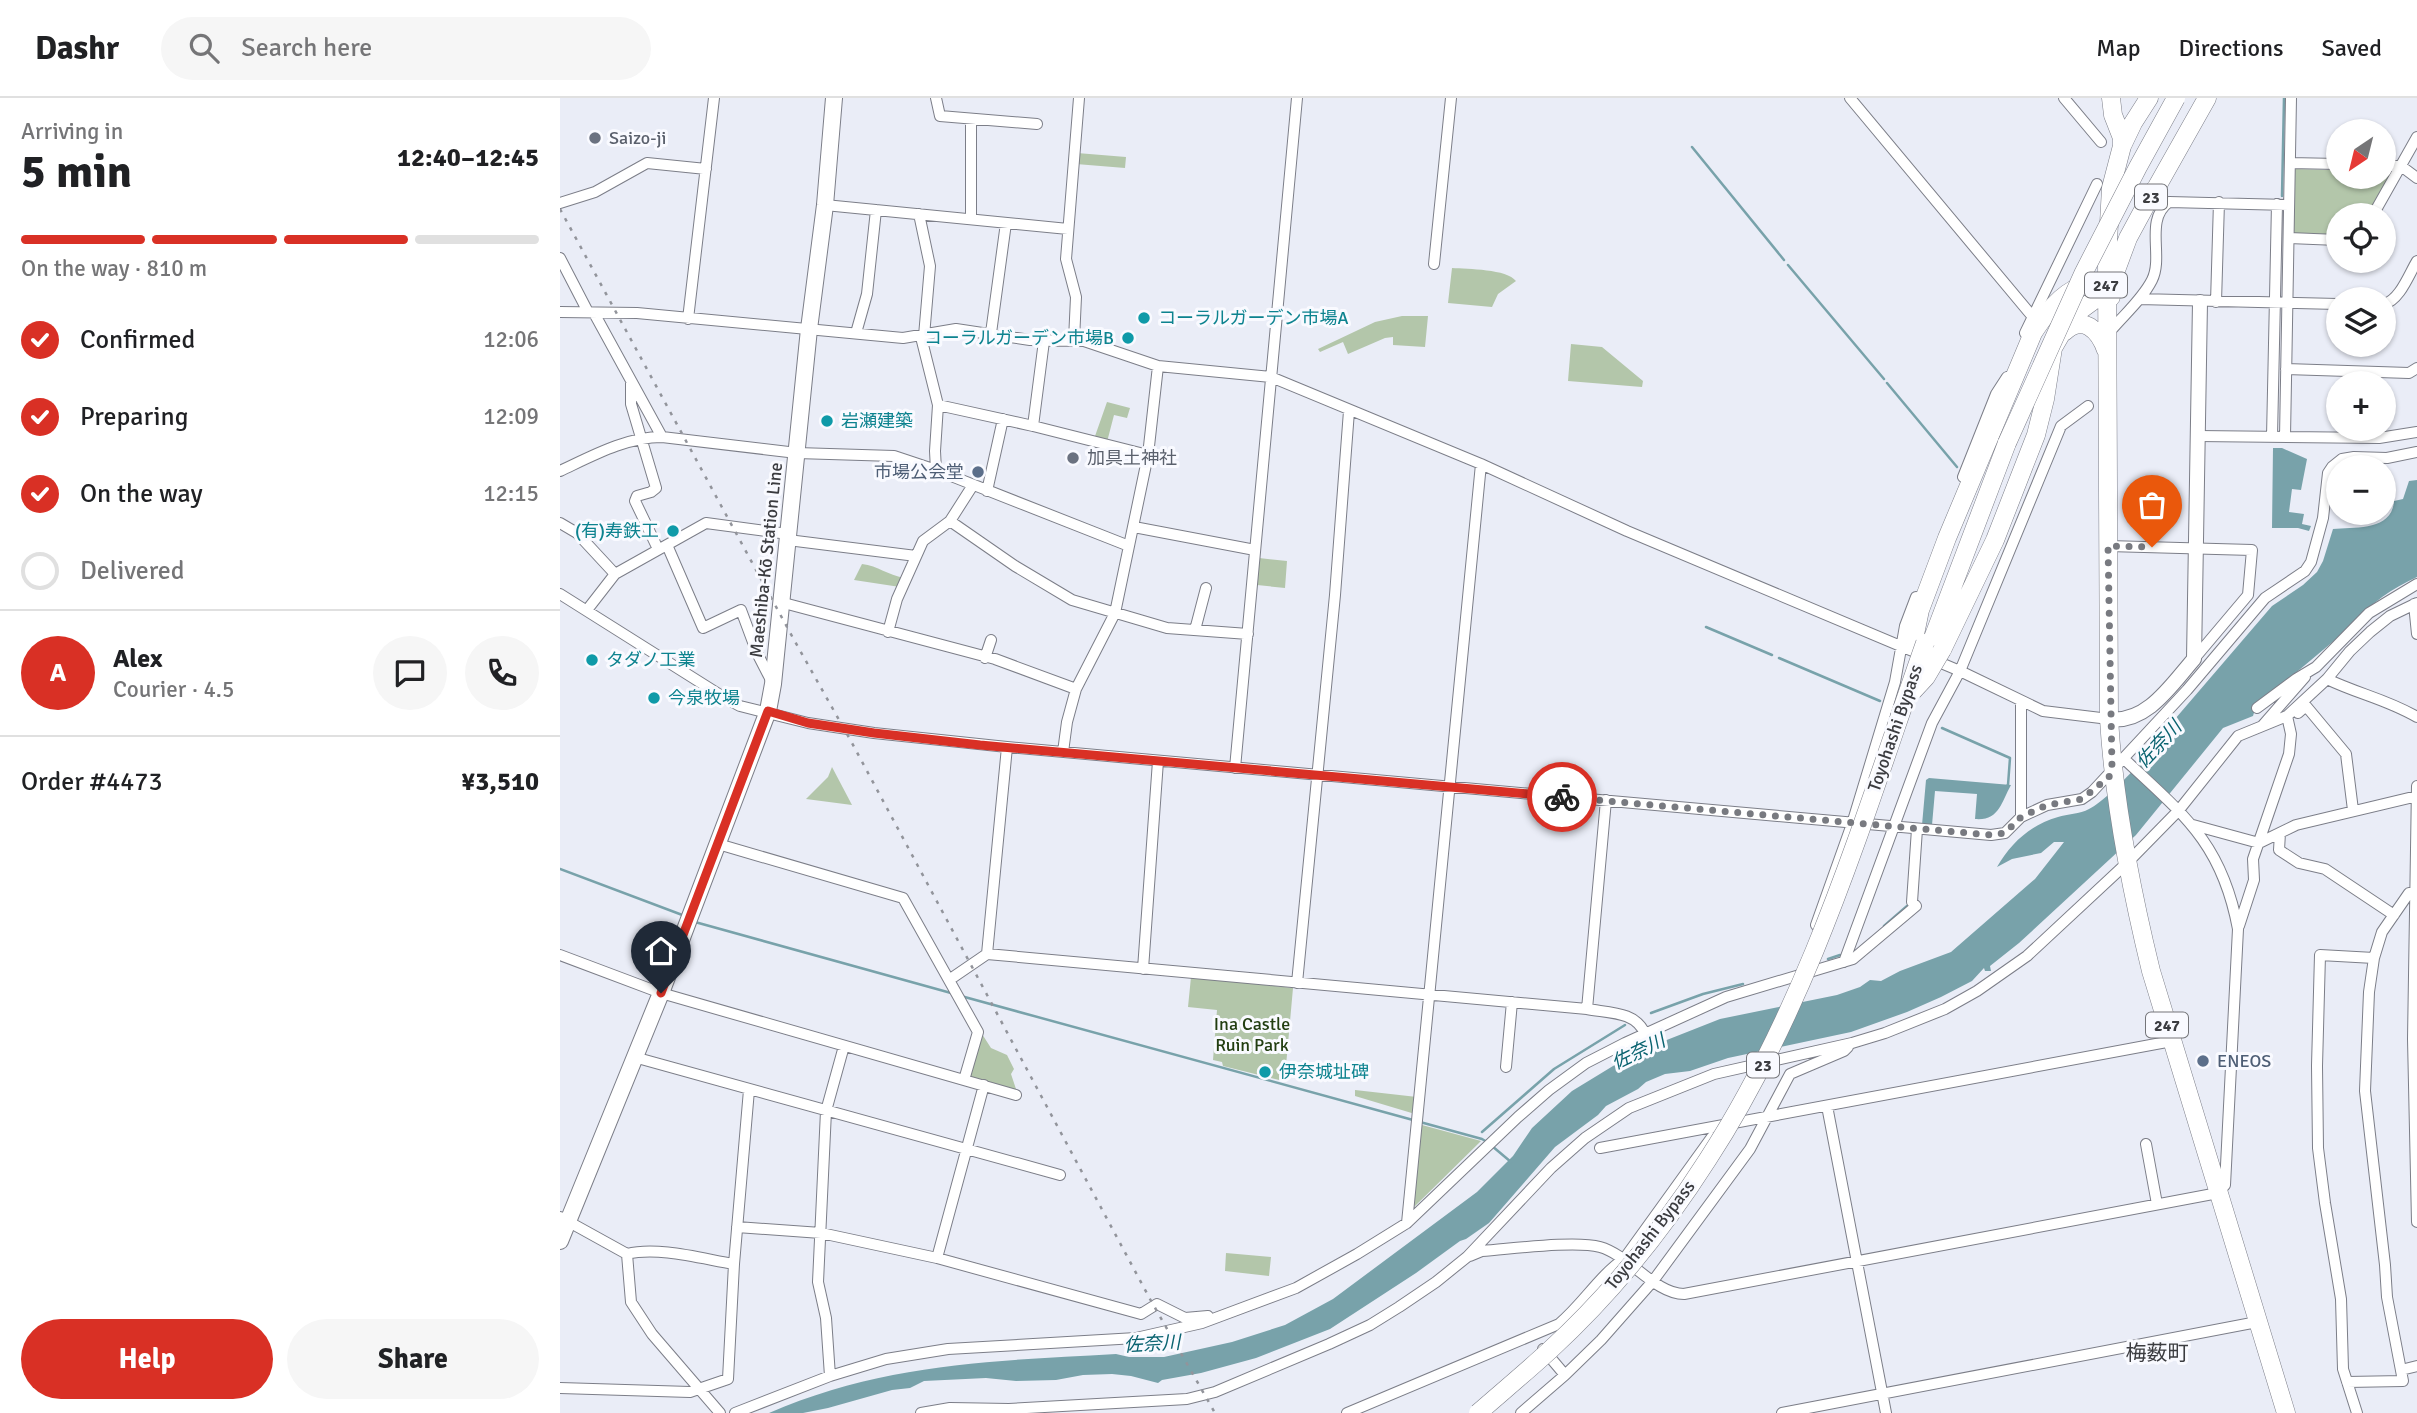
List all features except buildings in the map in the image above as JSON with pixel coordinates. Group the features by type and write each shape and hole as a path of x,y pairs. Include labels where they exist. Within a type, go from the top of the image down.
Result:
{"highway":[{"path":"2111,98 2113,115 2123,146"},
{"path":"2123,146 2133,123 2149,98"},
{"name":"Toyohashi Bypass","path":"1483,1410 1591,1309 1659,1228 1708,1159 1761,1069 1786,1018 1828,916 1922,645 1979,511 2005,441 2080,270 2170,98"},
{"name":"Toyohashi Bypass","path":"2005,441 2084,272 2137,167 2176,98"},
{"name":"23","path":"2110,298 2125,254 2154,190 2207,98"},
{"name":"247","path":"2123,146 2111,188 2107,247 2113,328 2109,425 2109,719 2119,766 2128,858 2149,961 2286,1413"},
{"path":"1922,645 1920,610 1947,538 2033,333 2049,310 2067,293 2097,272 2107,247"},
{"path":"1922,645 1995,540 2036,435 2055,344 2071,317 2110,298 2095,286 2067,293"},
{"name":"247","path":"2109,425 2107,354 2110,298"},
{"path":"2055,344 2068,328 2084,323 2094,328 2101,337 2107,354"},
{"name":"Toyohashi Bypass","path":"1483,1410 1555,1353 1595,1312 1641,1259 1713,1163 1746,1110 1792,1021 1809,981 1913,691 1922,645"}],"main road":[{"name":"Maeshiba-Kō Station Line","path":"560,1241 564,1219 661,993 768,711 825,205 834,98"}],"street":[{"path":"688,319 714,98"},
{"path":"936,98 940,116 1037,124"},
{"path":"1074,340 1076,297 1066,259 1079,98"},
{"path":"1235,768 1297,98"},
{"path":"1434,264 1451,98"},
{"path":"1850,98 2032,316"},
{"path":"2064,98 2101,142"},
{"path":"2285,437 2291,98"},
{"path":"971,119 971,219"},
{"path":"2380,203 2417,137"},
{"path":"560,203 595,192 648,163 706,169"},
{"path":"2290,163 2326,164"},
{"path":"2396,166 2401,166 2417,178"},
{"path":"1922,645 1909,614 1991,407 2097,184"},
{"path":"2113,328 2152,280 2157,266 2156,223 2164,205 2169,202 2218,202 2290,205"},
{"path":"2216,302 2218,202"},
{"path":"2272,437 2277,204"},
{"path":"825,205 1068,229"},
{"path":"856,333 867,295 876,210"},
{"path":"919,214 930,266 923,336 938,405 936,470"},
{"path":"991,333 1006,223"},
{"path":"2289,238 2326,240"},
{"path":"560,258 662,437"},
{"path":"2396,296 2417,261"},
{"path":"2139,299 2326,304"},
{"path":"2194,659 2200,302"},
{"path":"560,312 637,313 903,338 956,329 1044,341 1084,341 1158,366 1271,377 1480,464 1627,531 1922,645 1960,671 2043,711 2065,716 2124,721 2145,711 2162,696 2248,595 2252,550 2108,546"},
{"path":"1033,426 1044,341"},
{"path":"1063,752 1067,722 1076,689 1115,613 1147,455 1158,366"},
{"path":"2286,369 2409,373 2417,369"},
{"path":"631,383 631,404 656,488 637,496 635,501 663,547 703,628 741,610 757,653 773,684"},
{"path":"938,405 1147,455"},
{"path":"1844,962 1932,723 1960,671 2062,426 2088,406"},
{"path":"1297,984 1335,596 1349,411"},
{"path":"987,491 1003,419"},
{"path":"2198,436 2379,438 2417,432"},
{"path":"560,471 598,453 643,437 797,453 894,456 1129,546"},
{"path":"560,594 740,706 808,723 1007,747 1991,835 2005,833 2021,817 2047,805 2082,799 2109,777 2265,598 2305,571 2311,562 2323,518 2328,473 2332,467 2342,459 2386,458 2417,452"},
{"path":"1407,1223 1480,464"},
{"path":"888,632 893,608 916,556 927,537 950,521 973,485"},
{"path":"950,521 1015,566 1072,600 1167,628 1248,634"},
{"path":"560,523 577,533 615,574"},
{"path":"587,610 615,574 706,523 916,556"},
{"path":"1134,527 1255,550"},
{"path":"2263,725 2309,673 2369,613 2417,584"},
{"path":"1195,630 1206,588"},
{"path":"780,602 995,659 1076,689"},
{"path":"2287,718 2327,679 2350,651 2390,616 2416,606 2417,635"},
{"path":"985,658 990,640"},
{"path":"1797,976 1852,824 1895,682 1922,645"},
{"path":"2258,708 2295,679 2309,673"},
{"path":"2327,679 2393,703 2417,717"},
{"path":"2021,702 2021,817"},
{"path":"921,1413 950,1408 1009,1409 1187,1399 1214,1392 1370,1325 1436,1282 1467,1257 1551,1168 1586,1138 1629,1108 1714,1074 1885,1033 1945,1009 1995,980 2028,956 2128,858 2177,808 2238,736 2287,718 2306,706 2346,754 2353,810"},
{"path":"2238,929 2254,880 2253,859 2289,754 2291,734 2287,718"},
{"path":"987,954 1007,747"},
{"path":"1143,969 1158,761"},
{"path":"1467,1257 1482,1251 1599,1246 1624,1259 1674,1293 1684,1294 2218,1193 2225,1185 2238,929 2232,896 2221,869 2193,825 2177,808 2119,766"},
{"path":"2417,786 2417,1220"},
{"path":"2193,825 2259,843 2296,825 2353,810 2417,799"},
{"path":"1587,1009 1606,800"},
{"path":"736,1413 830,1376 886,1359 948,1349 1136,1338 1202,1324 1296,1288 1407,1223 1549,1090 1586,1063 1726,997 1844,962 1867,948 1916,906 1912,902 1917,829"},
{"path":"2280,833 2279,850 2299,863 2325,869 2394,915"},
{"path":"718,844 903,898 978,1031 964,1080"},
{"path":"2347,1382 2403,1381 2387,1297 2365,1091 2374,958 2382,932 2409,893 2416,894"},
{"path":"949,980 987,954 1587,1009 1629,1017 1642,1026 1645,1034"},
{"path":"560,955 661,993 1016,1095"},
{"path":"2357,1413 2343,1369 2341,1299 2318,1148 2320,955 2374,958"},
{"path":"1506,1067 1512,1002"},
{"path":"1600,1148 2172,1041"},
{"path":"1521,1413 1601,1340 1653,1281 1732,1176 1768,1117 1790,1074 1844,1051 1852,1043"},
{"path":"830,1376 826,1318 818,1282 825,1111 844,1046"},
{"path":"634,1057 1060,1175"},
{"path":"937,1258 984,1086"},
{"path":"560,1388 690,1392 728,1379 734,1264 749,1090"},
{"path":"1827,1106 1886,1413"},
{"path":"1465,1413 1483,1410 1613,1267 1624,1259 1720,1126"},
{"path":"2146,1144 2157,1204"},
{"path":"564,1219 627,1254 648,1251 734,1264"},
{"path":"737,1227 821,1233 937,1258 1141,1314 1157,1304 1185,1318 1221,1315"},
{"path":"627,1254 631,1302 652,1334 720,1413"},
{"path":"1347,1413 1551,1328 1579,1307"},
{"path":"1782,1413 2257,1322"},
{"path":"1541,1347 1565,1375"},
{"path":"2401,1370 2417,1366"}],"green space":[{"path":"1077,153 1126,157 1125,168 1076,164"},
{"path":"2326,170 2326,189 2382,189 2374,203 2326,203 2326,236 2294,234 2293,171"},
{"path":"1452,268 1496,272 1516,281 1498,294 1492,307 1448,303"},
{"path":"1402,316 1428,316 1425,347 1393,345 1393,337 1348,354 1343,342 1320,352 1318,349 1375,322"},
{"path":"1571,344 1602,347 1643,381 1642,387 1568,381"},
{"path":"1107,402 1130,408 1127,418 1114,415 1107,442 1094,439"},
{"path":"1259,558 1287,561 1285,588 1257,585"},
{"path":"862,564 904,578 900,587 854,580"},
{"path":"832,767 852,805 806,799 828,777"},
{"name":"Ina Castle Ruin Park","path":"1191,977 1293,988 1283,1081 1223,1066 1222,1062 1213,1060 1217,1010 1188,1007"},
{"path":"982,1034 991,1048 1007,1055 1014,1069 1011,1074 1017,1092 971,1079 969,1074"},
{"path":"1355,1090 1417,1097 1415,1114 1355,1096"},
{"path":"1422,1125 1481,1141 1412,1209"},
{"path":"1226,1253 1271,1257 1269,1276 1225,1271"}],"water":[{"path":"2273,448 2282,448 2307,459 2301,490 2292,489 2289,512 2304,514 2302,524 2311,526 2309,531 2298,528 2272,528"},
{"name":"佐奈川","path":"2417,480 2417,577 2375,603 2354,624 2256,706 2253,716 2223,728 2136,835 2019,943 1990,966 1991,971 1985,971 1984,968 1972,981 1941,997 1851,1032 1728,1058 1690,1071 1665,1074 1646,1082 1606,1106 1555,1147 1489,1223 1330,1329 1256,1358 1158,1383 1112,1374 1056,1380 1016,1381 986,1378 924,1381 910,1388 892,1390 828,1408 803,1413 769,1413 812,1396 897,1374 1026,1359 1116,1354 1129,1357 1164,1357 1232,1342 1285,1325 1333,1299 1477,1192 1513,1156 1532,1128 1572,1091 1613,1066 1649,1047 1720,1019 1837,995 1860,987 1870,980 1881,981 1951,952 2035,879 2064,842 2054,842 2041,853 2012,859 1997,867 2008,850 2030,830 2048,820 2085,811 2116,788 2272,606 2317,572 2333,529 2396,525 2396,501 2403,499 2409,481"},
{"path":"1929,778 2011,785 1998,810 1983,819 1975,819 1977,794 1935,791 1932,825 1922,825 1926,780"}],"waterway":[{"path":"2282,196 2284,98"},
{"path":"1692,147 1784,260"},
{"path":"1788,265 1884,379"},
{"path":"1887,383 1957,467"},
{"path":"1706,627 1772,655"},
{"path":"1779,658 1880,701"},
{"path":"1942,728 2010,758 2008,785 2005,787"},
{"path":"560,869 685,916"},
{"path":"1884,926 1907,906"},
{"path":"695,922 951,993"},
{"path":"1828,959 1840,955"},
{"path":"1651,1013 1703,994 1743,984"},
{"path":"961,996 1413,1120"},
{"path":"1482,1132 1554,1069 1625,1025"},
{"path":"1420,1122 1487,1142"},
{"path":"1492,1146 1511,1162"}],"railway":[{"path":"560,209 852,743 1150,1299 1215,1413"}],"way so far":[{"path":"1562,797 1852,824 1991,835 2005,833 2021,817 2047,805 2082,799 2109,777 2112,768 2109,719 2108,546 2152,547"}],"place":[{"name":"Saizo-ji","path":"595,138"},
{"name":"コーラルガーデン市場A","path":"1144,318"},
{"name":"コーラルガーデン市場B","path":"1128,338"},
{"name":"岩瀬建築","path":"827,421"},
{"name":"加具土神社","path":"1073,458"},
{"name":"市場公会堂","path":"978,472"},
{"name":"(有)寿鉄工","path":"673,531"},
{"name":"タダノ工業","path":"592,660"},
{"name":"今泉牧場","path":"654,698"},
{"name":"ENEOS","path":"2203,1061"},
{"name":"伊奈城址碑","path":"1265,1072"}],"district":[{"name":"梅薮町","path":"2157,1353"}],"route":[{"path":"661,993 768,711 808,723 980,745 1562,797"}]}
